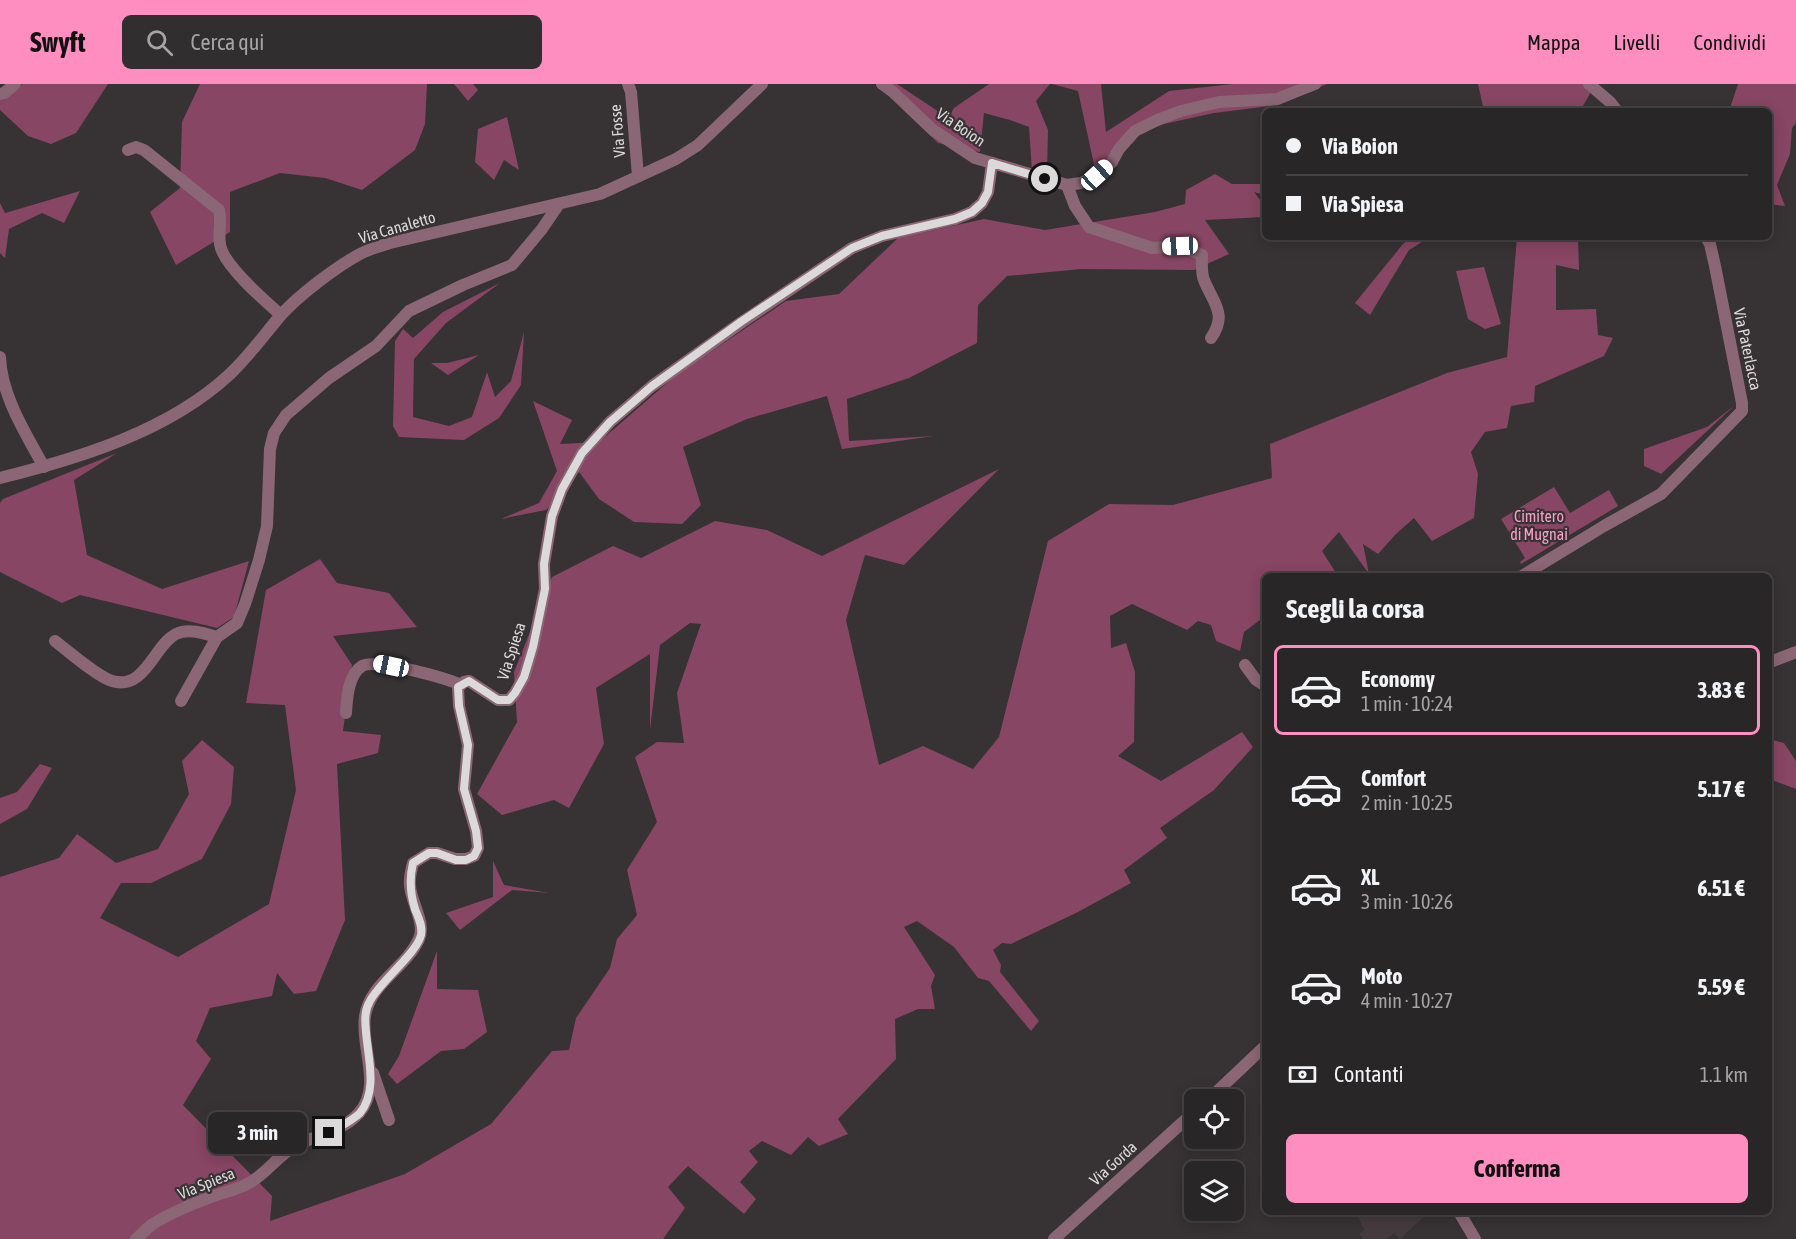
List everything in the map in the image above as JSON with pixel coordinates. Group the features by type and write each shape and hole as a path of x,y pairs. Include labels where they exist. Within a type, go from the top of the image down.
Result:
{"street":[{"path":"0,94 15,84"},
{"name":"Via Fosse","path":"628,84 631,92 638,176"},
{"name":"Via Canaletto","path":"0,478 44,467 134,434 158,424 183,409 230,374 281,315 302,296 359,254 370,249 600,194 676,159 698,145 762,84"},
{"name":"Via Boion","path":"882,84 933,130 975,158 1067,185"},
{"path":"1211,338 1218,328 1219,308 1203,278 1202,255 1180,246 1152,248 1089,226 1076,206 1067,185 1081,183 1097,175 1112,162 1119,149 1135,132 1157,120 1181,111 1219,102 1277,99 1315,84"},
{"path":"1589,84 1615,108"},
{"path":"128,150 136,147 144,150 219,210 221,218 219,243 222,251 233,267 281,315"},
{"name":"Via Spiesa","path":"136,1239 153,1224 211,1197 249,1184 264,1174 277,1158 297,1144 329,1133 359,1114 367,1101 370,1088 369,1060 364,1018 368,1002 421,936 420,923 410,887 413,863 429,853 437,853 456,860 466,860 474,856 478,848 476,831 464,789 468,745 459,706 458,687 469,681 498,700 509,700 524,677 545,589 544,564 552,516 562,489 582,453 610,422 652,386 742,321 852,248 882,236 955,219 972,212 982,203 988,192 992,163"},
{"path":"181,701 217,637 237,623 245,604 267,526 270,450 274,433 286,415 328,378 376,346 409,311 512,265 560,204"},
{"name":"Via Paterlacca","path":"1527,573 1660,494 1742,411 1715,266 1708,240"},
{"path":"0,357 7,392 25,434 44,467"},
{"path":"55,641 104,678 114,682 129,681 138,676 152,662 169,638 177,633 201,632 217,637"},
{"path":"1772,661 1796,652"},
{"path":"346,713 347,696 351,684 360,667 367,664 434,675 461,685"},
{"path":"1245,665 1256,680 1262,684"},
{"path":"1220,1089 1262,1049"},
{"path":"369,1060 389,1120"},
{"name":"Via Gorda","path":"1054,1239 1184,1121"},
{"path":"1461,1215 1475,1239"}],"shaded area":[{"path":"1357,1215 1426,1215 1400,1239 1394,1233 1386,1239 1363,1239 1359,1234 1364,1230"}],"green space":[{"path":"22,84 108,84 76,133 51,144 28,136 0,110 0,97 17,90"},
{"path":"200,84 427,84 425,124 415,150 362,190 325,178 280,173 230,192 230,232 176,265 150,212 180,188 182,122"},
{"path":"454,84 473,84 478,90 468,101"},
{"path":"877,84 897,84 948,118 954,108 989,84 1050,84 1036,101 1048,130 1047,172 1032,171 1029,127 984,113 980,152 938,143"},
{"path":"1052,84 1101,84 1106,132 1169,91 1233,84 1327,84 1279,105 1214,113 1164,124 1139,134 1095,169 1078,91"},
{"path":"1478,84 1598,84 1610,108 1591,92 1582,108 1483,108"},
{"path":"1738,84 1796,84 1796,123 1792,128 1790,154 1777,185 1785,206 1772,204 1772,108 1730,108"},
{"path":"507,117 519,170 504,160 494,180 475,162 478,129"},
{"path":"1215,174 1232,184 1262,184 1262,194 1254,192 1262,202 1262,217 1205,220 1229,254 1194,270 1081,269 1007,276 978,305 977,343 909,378 847,399 849,441 934,436 842,449 827,396 747,419 683,447 701,505 682,524 634,522 599,499 579,472 546,510 501,519 539,503 557,471 533,401 572,420 560,444 599,442 675,376 786,301 839,294 898,238 984,219 1045,230 1155,212 1185,204 1186,190"},
{"path":"80,191 64,223 42,213 9,229 5,258 0,253 0,203 5,213"},
{"path":"1408,240 1425,240 1409,250 1370,315 1355,303"},
{"path":"1517,240 1578,240 1579,270 1556,265 1556,310 1596,309 1598,335 1613,338 1604,356 1535,386 1534,402 1511,406 1507,428 1485,432 1471,452 1478,474 1474,518 1432,541 1414,518 1378,554 1363,544 1369,573 1339,532 1322,551 1336,573 1262,573 1262,618 1244,632 1240,651 1216,641 1211,625 1198,621 1187,630 1132,604 1110,616 1111,648 1126,643 1135,672 1134,742 1118,756 1161,781 1242,732 1253,747 1214,790 1160,828 1167,838 1124,870 1131,883 1078,912 1011,944 1002,943 993,950 1001,965 1000,972 1039,1021 1031,1031 989,981 978,978 954,947 917,921 904,927 935,975 931,986 935,1009 918,1009 895,1019 896,1059 838,1119 848,1134 819,1146 808,1137 791,1155 762,1141 749,1151 758,1162 740,1182 756,1199 744,1214 688,1166 668,1187 685,1208 663,1239 0,1239 0,877 59,858 77,834 116,863 158,849 189,794 182,761 202,740 234,767 231,804 202,859 151,883 121,883 100,918 178,957 269,904 296,790 285,705 246,703 266,590 320,559 337,583 389,593 417,627 333,636 352,665 343,731 381,735 378,753 337,764 345,920 316,991 294,994 277,973 272,996 210,1008 196,1041 211,1059 183,1105 272,1196 270,1221 405,1174 491,1124 552,1051 569,1050 576,1018 610,968 617,939 637,915 627,870 657,822 635,757 657,742 684,743 677,693 701,624 690,623 660,645 650,730 650,654 596,688 604,744 569,808 554,800 502,815 477,794 517,722 514,672 552,577 613,546 641,558 715,521 767,530 822,556 999,469 904,565 865,555 846,620 879,765 923,746 973,769 999,737 1048,541 1109,504 1173,505 1272,478 1270,444 1447,373 1507,357"},
{"path":"1484,267 1501,324 1485,329 1468,319 1456,271"},
{"path":"500,283 446,323 414,359 413,417 449,426 472,417 487,372 495,397 511,381 524,332 521,385 499,418 464,440 399,437 393,426 395,341 403,329 413,338 443,312"},
{"path":"479,355 448,375 431,363 447,363"},
{"path":"1735,405 1661,474 1644,466 1644,449 1707,427"},
{"path":"117,453 74,480 87,555 162,589 249,561 234,617 217,628 80,595 62,603 0,572 0,503 3,499"},
{"name":"Cimitero di Mugnai","path":"1554,487 1570,513 1609,490 1618,506 1521,564 1520,562 1525,558 1501,519"},
{"path":"1772,740 1784,743 1796,761 1796,789 1772,780"},
{"path":"40,764 52,768 27,809 0,824 0,798 17,792"},
{"path":"493,861 504,885 549,893 512,890 460,930 446,913 493,897"},
{"path":"437,951 437,989 478,990 487,1032 464,1049 441,1051 397,1084 388,1074 399,1056"}],"route":[{"path":"329,1133 359,1114 367,1101 370,1088 369,1060 364,1018 368,1002 421,936 420,923 410,887 413,863 429,853 437,853 456,860 466,860 474,856 478,848 476,831 464,789 468,745 459,706 458,687 469,681 498,700 509,700 524,677 545,589 544,564 552,516 562,489 582,453 610,422 652,386 742,321 852,248 882,236 955,219 972,212 982,203 988,192 992,163 1045,179"}]}
